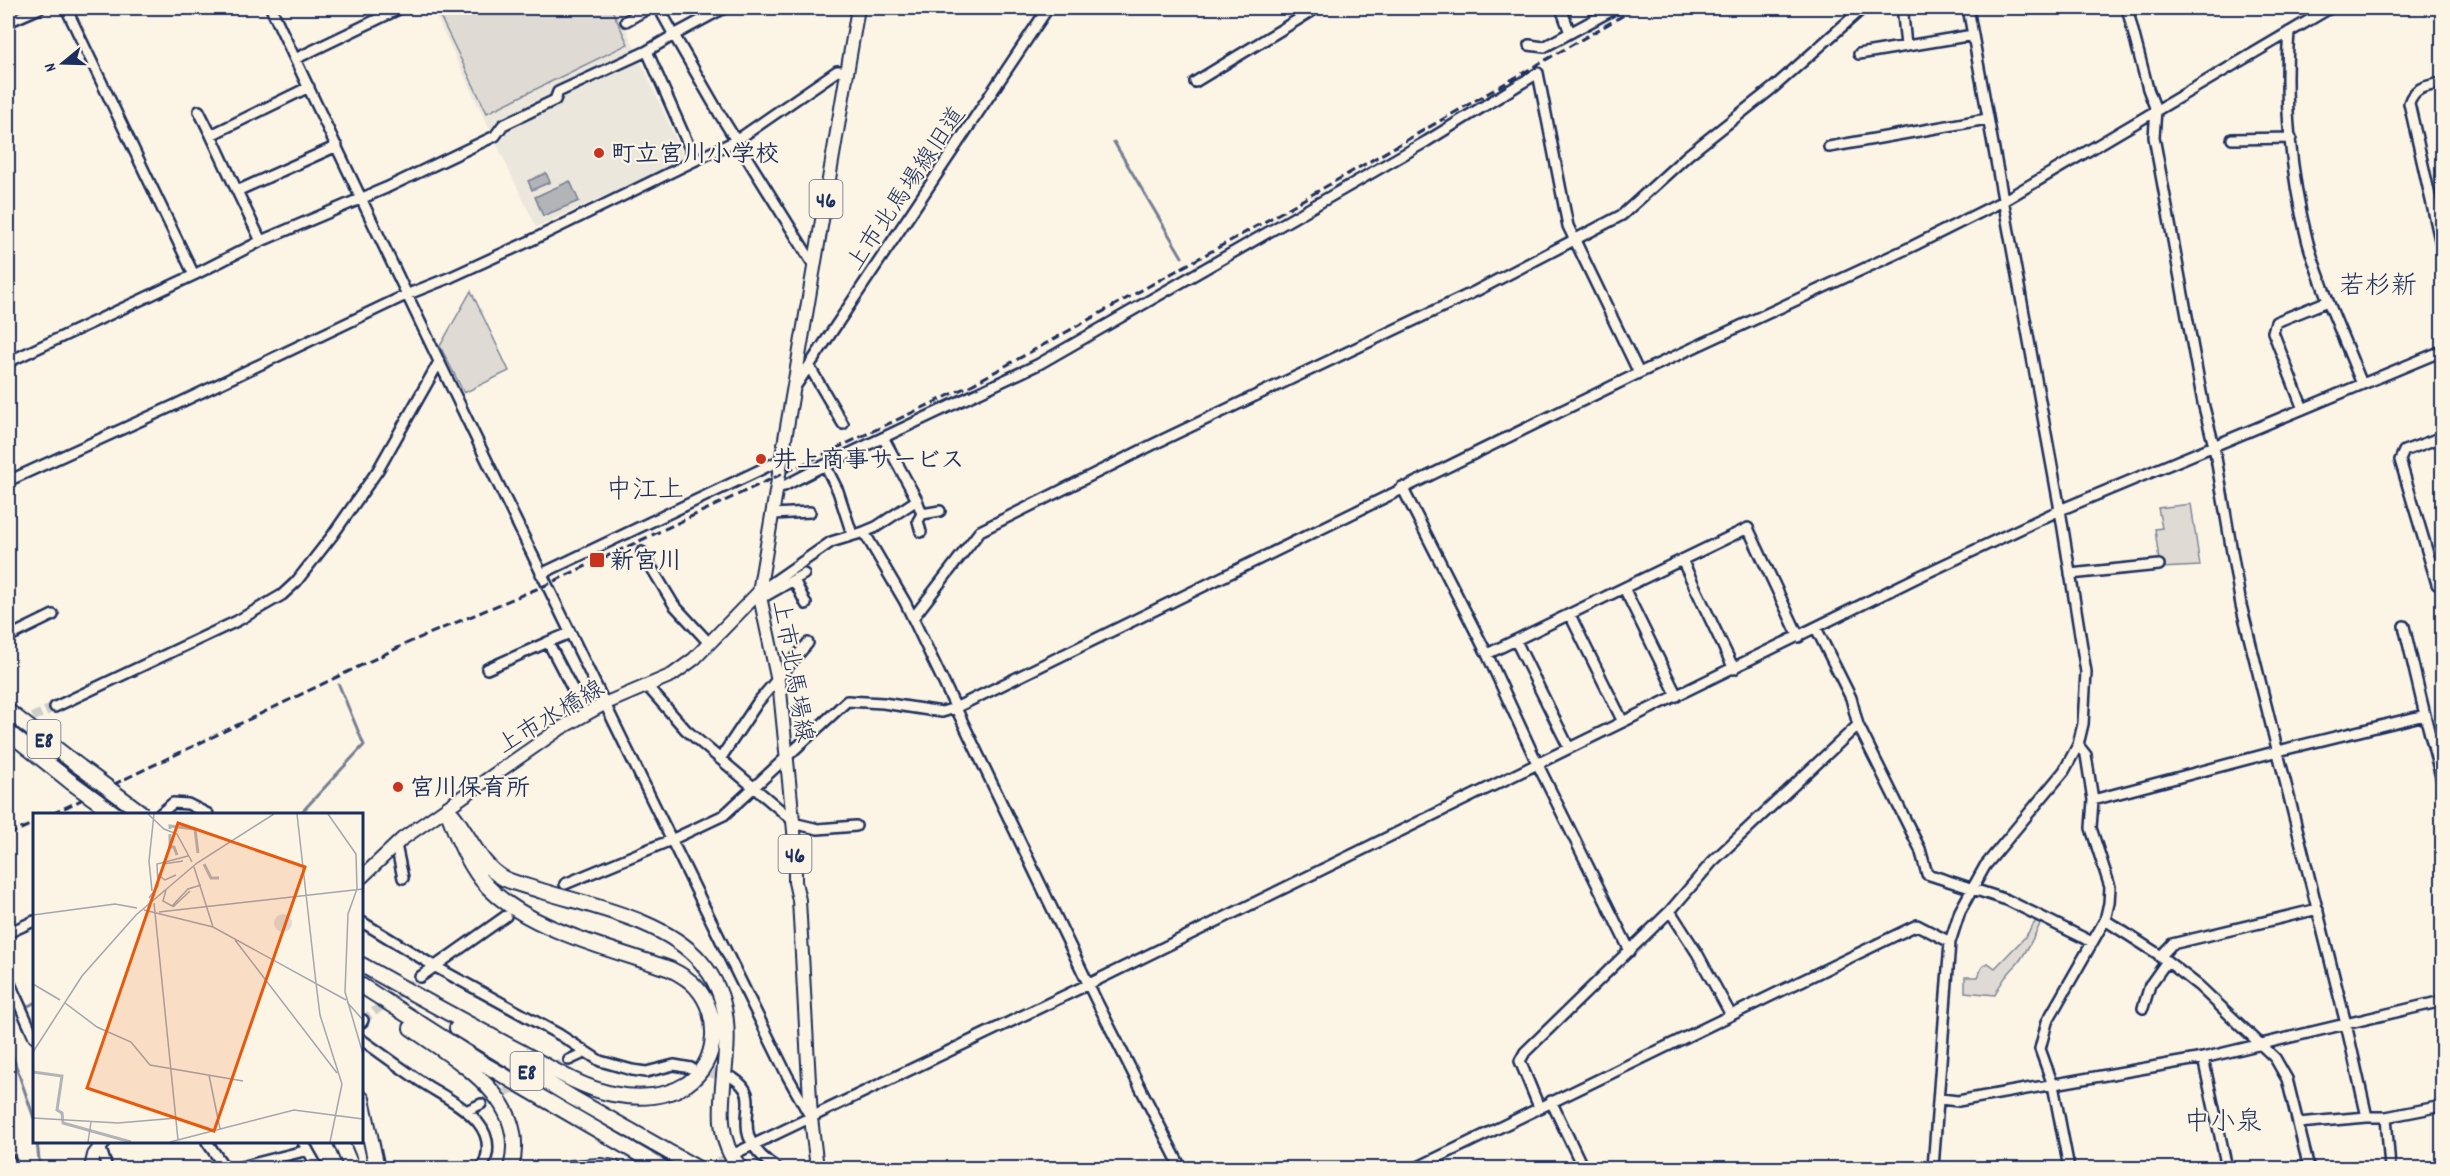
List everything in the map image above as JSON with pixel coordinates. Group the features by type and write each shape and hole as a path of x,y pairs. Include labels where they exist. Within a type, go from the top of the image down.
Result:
{"highway":[{"name":"E8","path":"8,711 142,813"},
{"name":"E8","path":"8,732 70,782 114,813"},
{"path":"363,967 570,1078 611,1093 639,1097 666,1094 688,1083 706,1062 714,1034 713,1019 704,998 696,987 684,976 670,969 566,933 517,911 482,879 455,833 447,808"},
{"path":"447,808 465,830 482,859 503,878 661,930 686,946 702,962 714,979 724,1000 728,1029 722,1125 729,1153 740,1168"},
{"name":"E8","path":"363,967 503,1056 697,1168"},
{"name":"E8","path":"363,988 482,1063 663,1168"},
{"path":"363,995 447,1054 495,1095 508,1114 512,1125 515,1149 511,1168"},
{"path":"363,1104 377,1168"},
{"path":"341,1143 352,1168"},
{"path":"569,1168 600,1166 614,1168"}],"main road":[{"name":"上市北馬場線","path":"817,1168 788,756 778,678 759,592 858,8"},
{"name":"上市水橋線","path":"363,876 396,845 561,728 585,713 672,675 694,659 759,592"},
{"path":"91,1168 94,1155 102,1144"}],"street":[{"path":"8,22 39,8"},
{"path":"66,8 194,275"},
{"path":"271,8 406,295 604,704 788,1077 812,1118"},
{"path":"295,59 401,8"},
{"path":"626,21 649,8"},
{"path":"659,8 719,113 815,267"},
{"path":"8,362 261,241 361,196 386,188 495,136 503,125 555,100 558,92 647,51 724,8"},
{"name":"上市北馬場線旧道","path":"794,389 1048,8"},
{"path":"1196,82 1317,8"},
{"path":"1561,8 1570,33"},
{"path":"1529,45 1545,47 1616,8"},
{"path":"913,618 980,531 1335,357 1340,358 1575,241 1622,214 1688,155 1774,87 1863,8"},
{"path":"1934,1168 1950,942 1960,911 1985,866 2064,771 2078,745 2084,724 2086,672 2060,510 1968,8"},
{"path":"2127,8 2148,89 2156,110 2154,137 2203,403 2214,446 2241,605 2318,909 2367,1117"},
{"path":"565,884 717,819 848,701 883,703 942,712 956,708 1402,487 1638,373 1913,246 2003,201 2330,8"},
{"path":"1903,15 1906,46"},
{"path":"2289,32 2286,92 2307,239 2328,301 2362,384"},
{"path":"1859,54 1973,35"},
{"path":"647,51 695,159"},
{"path":"8,481 175,405 406,295 520,245 737,140 837,71 847,71"},
{"path":"778,487 1039,364 1426,141 1538,73 1568,226 1638,373"},
{"path":"2442,83 2422,87 2412,94 2409,103 2442,249"},
{"path":"211,135 309,87"},
{"path":"199,111 261,241"},
{"path":"1829,147 1987,119"},
{"path":"2232,139 2291,138"},
{"path":"237,191 337,146"},
{"path":"2303,409 2273,332 2276,322 2328,301"},
{"path":"736,1153 1089,984 1918,577 2060,510 2442,351"},
{"path":"55,706 237,621 282,595 296,582 332,536 378,470 439,362"},
{"path":"809,366 843,424"},
{"path":"2442,437 2404,452 2400,460 2437,585 2442,584"},
{"path":"884,439 917,500 922,514 918,521 921,532"},
{"path":"541,574 783,459"},
{"path":"825,465 838,491 852,534"},
{"path":"1402,487 1487,654 1630,951"},
{"path":"759,592 831,542 876,527 917,500"},
{"path":"922,514 940,511"},
{"path":"773,514 810,512"},
{"path":"1487,654 1748,528 1799,637"},
{"path":"864,532 888,570 913,618 1089,984 1181,1168"},
{"path":"642,552 674,605 709,644"},
{"path":"1682,560 1734,669"},
{"path":"2070,574 2159,565"},
{"path":"759,592 767,595 804,574"},
{"path":"794,580 806,604"},
{"path":"1624,588 1677,696"},
{"path":"8,637 53,615"},
{"path":"1570,615 1623,723"},
{"path":"2404,626 2442,781"},
{"path":"1816,628 1851,698 1858,726 1920,849 1927,874 2007,900 2092,942"},
{"path":"487,669 570,633"},
{"path":"1516,641 1569,748"},
{"path":"548,642 585,713"},
{"path":"720,759 758,702 808,643"},
{"path":"647,686 686,730 797,824 818,829 856,826"},
{"path":"2093,800 2426,715"},
{"path":"1539,1107 1520,1061 1525,1052 1670,911 1712,862 1858,726"},
{"path":"2068,1168 2053,1085 2040,1049 2047,1022 2105,920 2110,887 2091,828 2093,800 2086,755 2078,745"},
{"path":"161,813 173,803 189,804 206,813"},
{"path":"396,845 403,878"},
{"path":"2143,1008 2150,985 2172,944 2318,909"},
{"path":"1670,911 1697,953 1731,1016"},
{"path":"420,977 506,916"},
{"path":"2105,920 2164,959 2199,986 2275,1059 2287,1079 2309,1168"},
{"path":"8,933 33,921"},
{"path":"363,923 434,966 560,1035 584,1053 600,1061 646,1072 674,1065 691,1068"},
{"path":"1416,1168 1917,925 1950,942"},
{"path":"8,980 33,1035"},
{"path":"1940,1100 1958,1101 2203,1058 2442,1001"},
{"path":"363,1041 425,1084 468,1110 484,1133 488,1149 482,1168"},
{"path":"569,1060 584,1053"},
{"path":"2203,1058 2227,1168"},
{"path":"733,1078 744,1085 750,1101 746,1110 749,1136 764,1158 777,1168"},
{"path":"1551,1101 1583,1168"},
{"path":"468,1110 481,1104"},
{"path":"2298,1124 2386,1117 2442,1106"},
{"path":"2386,1117 2390,1168"},
{"path":"102,1144 107,1168"},
{"path":"212,1145 225,1168"},
{"path":"237,1168 305,1146 318,1168"},
{"path":"8,1158 15,1168"}],"shaded area":[{"path":"432,8 617,8 685,160 536,227"},
{"path":"436,8 611,8 628,44 487,113"},
{"path":"546,173 550,182 532,190 528,181"},
{"path":"570,181 579,201 543,216 535,197"},
{"path":"471,291 509,371 464,393 440,346"},
{"path":"2191,504 2200,566 2160,568 2155,529 2162,528 2158,508"},
{"path":"2037,919 2042,920 2025,953 2002,982 1995,995 1965,992 1965,977 1978,977 1982,967 1988,963 1995,968 2026,936"}],"waterway":[{"path":"1114,142 1182,257"},
{"path":"301,813 364,745 339,685"},
{"path":"8,1017 33,1004"},
{"path":"8,1043 33,1115"},
{"path":"37,1143 40,1168"}],"tunnel":[{"path":"8,728 55,707"},
{"path":"363,1020 420,977"},
{"path":"481,1104 569,1060"},
{"path":"697,1070 728,1077"},
{"path":"706,1168 736,1154"}],"railway":[{"path":"54,813 412,641 546,585 973,384 1273,217 1636,8"},
{"path":"8,835 33,823"}],"place":[{"name":"町立宮川小学校","path":"599,153"},
{"name":"井上商事サービス","path":"761,459"},
{"name":"新宮川","path":"597,560"},
{"name":"宮川保育所","path":"398,787"}],"district":[{"name":"若杉新","path":"2378,284"},
{"name":"中江上","path":"645,488"},
{"name":"中小泉","path":"2223,1120"}]}
